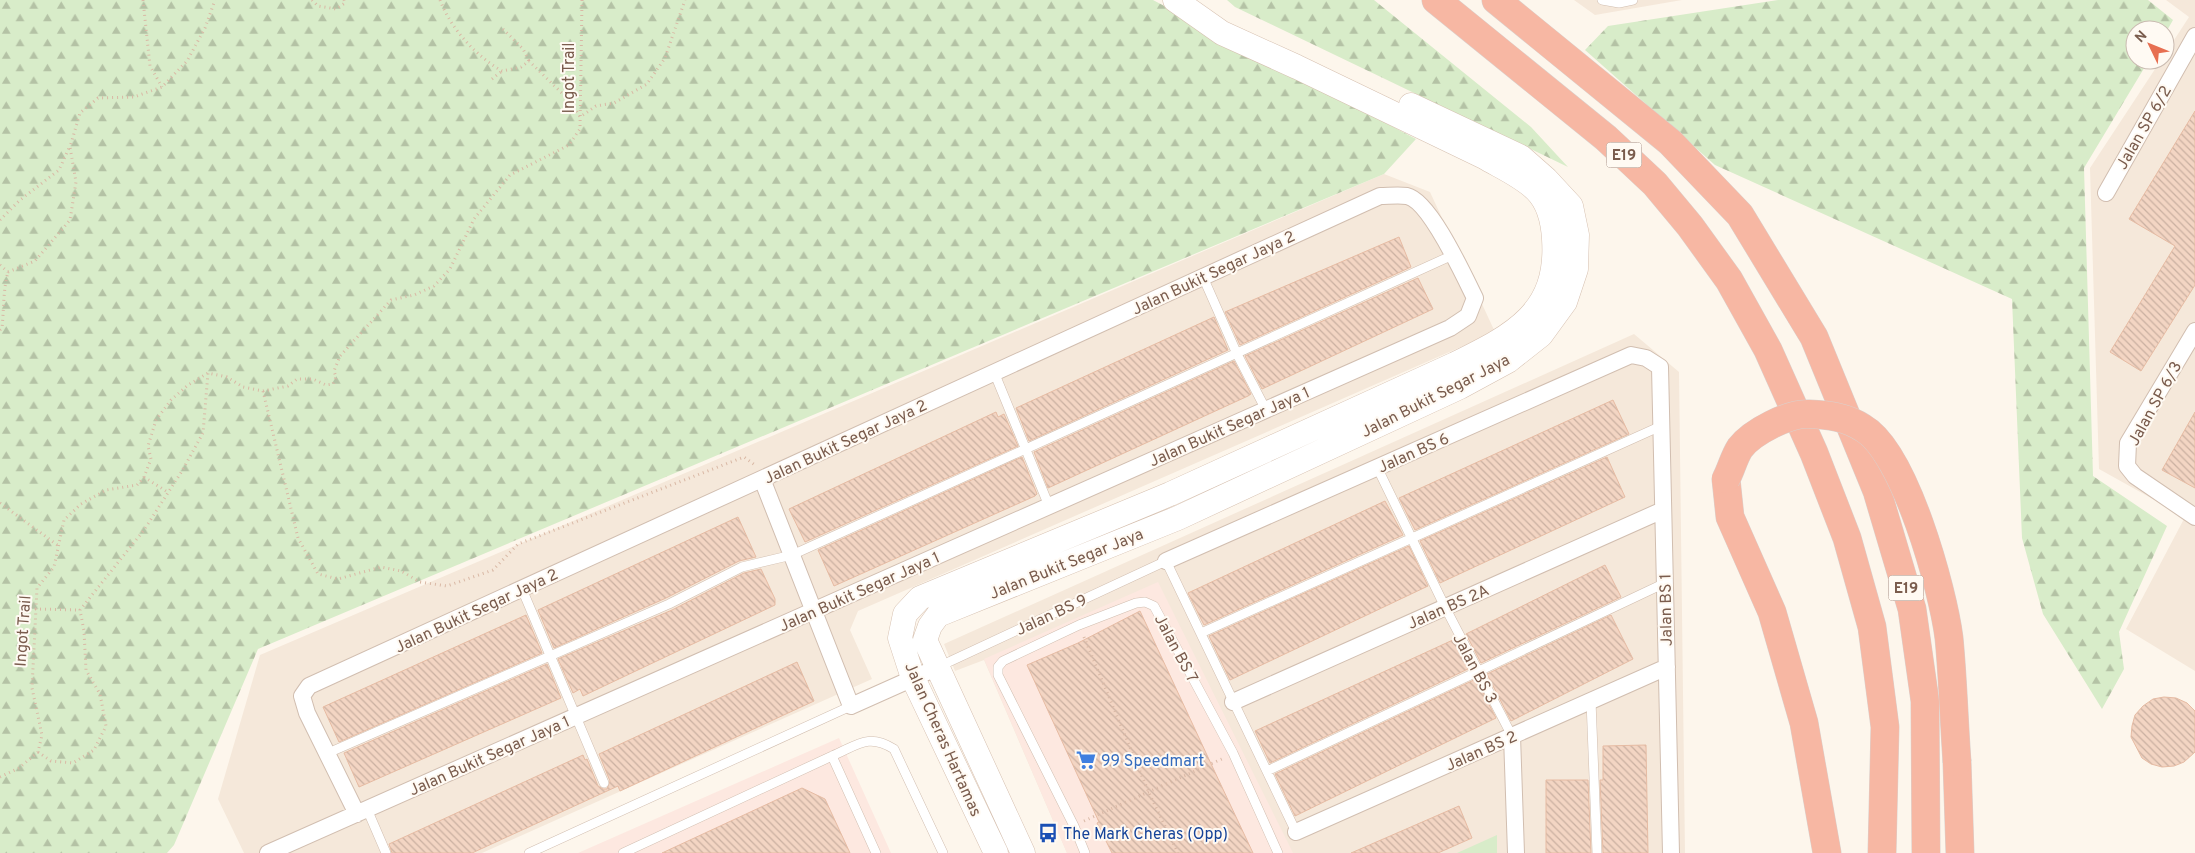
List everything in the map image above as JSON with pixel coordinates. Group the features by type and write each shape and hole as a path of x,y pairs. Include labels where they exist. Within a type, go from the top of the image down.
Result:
{"highway":[{"name":"E19","path":"1436,0 1606,138 1655,184 1690,226 1729,280 1768,350 1814,453 1847,538 1872,627 1885,727 1882,853"},
{"name":"E19","path":"1496,0 1670,142 1740,215 1814,337 1877,491 1912,609 1925,701 1926,853"},
{"path":"1827,853 1804,723 1772,612 1730,517 1726,479 1741,448 1765,427 1801,413 1836,415 1865,428 1889,455 1910,498 1936,576 1948,637 1957,762 1960,853"}],"street":[{"name":"Jalan Bukit Segar Jaya","path":"920,598 1170,494 1455,364 1495,344 1524,323 1548,292 1555,257 1552,217 1537,190 1484,157 1222,33 1175,0"},
{"name":"Jalan Bukit Segar Jaya","path":"938,614 1178,518 1460,387 1508,361 1541,335 1565,302 1576,269 1577,235 1571,206 1546,179 1521,157 1268,40 1227,19 1197,0"},
{"name":"Jalan SP 6/2","path":"2106,193 2195,36"},
{"name":"Jalan Bukit Segar Jaya 1","path":"268,853 1450,328 1468,316 1475,298 1453,255 1423,205 1408,196 1380,196"},
{"name":"Jalan Bukit Segar Jaya 2","path":"328,753 307,713 302,696 309,686 1380,196"},
{"name":"Jalan SP 6/3","path":"2195,331 2128,443 2126,466 2135,476 2195,517"},
{"name":"Jalan BS 6","path":"1166,561 1631,355 1646,358 1660,367"},
{"name":"Jalan BS 1","path":"1660,367 1671,853"},
{"path":"762,479 851,706 936,668"},
{"name":"Jalan BS 2A","path":"1233,702 1663,510"},
{"name":"Jalan Cheras Hartamas","path":"920,598 906,614 900,638 913,678 996,853"},
{"name":"Jalan Cheras Hartamas","path":"938,614 930,626 925,640 936,668 1023,853"},
{"name":"Jalan BS 2","path":"1296,832 1667,667"},
{"name":"Jalan BS 3","path":"1512,736 1516,853"},
{"path":"328,753 362,811"}],"lane":[{"path":"1602,0 1619,3 1633,0"},
{"path":"328,753 549,654 669,604 742,567 792,555 1453,255"},
{"path":"1203,277 1237,354 1266,410"},
{"path":"994,372 1049,506"},
{"path":"1201,634 1410,537 1661,426"},
{"name":"Jalan BS 3","path":"1377,467 1444,607 1512,736"},
{"path":"1166,561 1296,832"},
{"name":"Jalan BS 9","path":"936,668 1166,561"},
{"path":"1267,771 1665,583"},
{"path":"522,589 604,783"},
{"name":"Jalan BS 7","path":"1074,826 998,675 998,667 1003,661 1079,625 1136,603 1145,602 1154,606 1233,753 1278,853"},
{"path":"1592,701 1597,853"},
{"path":"529,853 851,706"},
{"path":"623,853 871,739 882,742 894,749 943,853"},
{"path":"832,756 876,853"},
{"path":"362,811 386,853"},
{"path":"1074,826 1085,853"}],"path":[{"path":"143,0 150,66 162,87"},
{"path":"0,220 10,209 59,170 70,147 80,113 98,98 134,97 162,87 187,61 205,28 215,0"},
{"path":"312,0 318,6 336,9 345,3 344,0"},
{"path":"440,0 444,10 464,39 487,63 502,71"},
{"name":"Ingot Trail","path":"208,373 228,377 242,387 263,392 288,386 297,379 313,379 326,385 333,384 336,377 334,371 340,356 391,300 414,295 434,286 450,269 474,219 510,175 570,145 580,129 582,0"},
{"path":"504,29 524,49 529,60 571,102 580,117 596,106 614,103 647,84 665,58 685,0"},
{"path":"492,79 502,71 521,67 529,60"},
{"path":"0,330 2,328 4,303 3,288 8,272 34,261 70,220 76,182 70,147"},
{"path":"0,265 8,272"},
{"path":"169,493 144,477 151,459 148,446 156,420 171,400 188,385 208,373"},
{"path":"80,610 129,550 169,493 202,433 208,373"},
{"path":"263,392 298,538 318,574 338,579 381,567 401,570 420,582 447,586 493,570 518,544 744,456 756,465 762,479"},
{"name":"Ingot Trail","path":"38,752 42,735 32,688 37,588 54,567 60,547 64,520 81,504 106,490 137,485 144,477"},
{"path":"0,503 60,547"},
{"path":"35,609 80,610"},
{"path":"0,777 19,768 38,752 51,761 72,763 94,750 106,726 100,694 86,670 84,631 80,610"},
{"path":"1079,625 1149,793 1178,853"},
{"path":"1074,826 1233,753"}],"shaded area":[{"path":"1574,0 1682,0 1595,15"},
{"path":"2166,0 2195,0 2195,671 2126,629 2185,517 2099,469 2090,168 2154,70 2175,70 2175,39 2189,17"},
{"path":"1384,174 1430,192 1495,332 858,611 850,630 872,679 482,853 244,853 218,799 260,655"},
{"path":"1634,334 1679,372 1685,853 1067,853 984,660 955,671 944,644"},
{"path":"1158,582 1293,853 1067,853 984,659"},
{"path":"839,738 891,853 578,853"}],"green space":[{"path":"0,0 1153,0 1416,139 1384,174 258,649 174,845 167,853 0,853"},
{"path":"1227,0 1374,0 1531,127 1568,167 1235,7"},
{"path":"1778,0 2148,0 2173,20 2125,20 2125,70 2143,70 2084,168 2093,476 2167,526 2119,632 2124,669 2102,709 2043,614 2022,538 2012,299 1715,165 1585,50 1608,26"},
{"path":"1497,835 1497,853 1457,853"}],"building":[{"path":"2195,111 2195,285 2141,371 2110,352 2175,246 2129,219"},
{"path":"1399,237 1411,267 1240,345 1225,312"},
{"path":"1418,278 1433,309 1262,389 1245,356"},
{"path":"1214,317 1228,350 1029,441 1016,408"},
{"path":"1234,361 1251,394 1048,488 1034,452"},
{"path":"1613,400 1629,434 1415,530 1399,498"},
{"path":"996,412 998,417 1004,414 1018,446 805,542 789,509"},
{"path":"2195,412 2195,488 2162,470"},
{"path":"1022,457 1037,494 1035,496 834,586 818,550"},
{"path":"1607,457 1625,497 1440,583 1420,541"},
{"path":"1385,501 1403,535 1204,625 1188,593"},
{"path":"738,517 756,557 739,561 666,598 554,648 538,610"},
{"path":"1409,546 1428,586 1230,680 1209,636"},
{"path":"1605,565 1621,597 1481,663 1466,634"},
{"path":"761,569 775,599 775,605 583,696 580,689 573,693 558,659 672,610 744,573"},
{"path":"1140,611 1253,853 1112,853 1097,823 1099,822 1027,665 1078,643"},
{"path":"526,615 542,653 339,742 323,707"},
{"path":"1611,615 1633,659 1511,721 1487,674"},
{"path":"1455,639 1470,668 1270,763 1255,731"},
{"path":"797,662 814,701 620,791 618,786 472,853 392,853 389,844 583,755 585,760 587,759 598,786 607,789 610,781 599,754"},
{"path":"547,664 561,698 359,787 344,753"},
{"path":"1476,679 1496,718 1295,816 1275,774"},
{"path":"2164,697 2176,698 2187,703 2195,711 2195,752 2184,762 2174,766 2162,767 2151,764 2142,758 2131,737 2135,715 2153,699"},
{"path":"1646,745 1648,853 1603,853 1600,780 1603,780 1603,746"},
{"path":"1546,780 1588,780 1591,853 1546,853"},
{"path":"802,788 825,799 850,853 662,853"},
{"path":"1459,806 1472,838 1438,853 1351,853"}],"place":[{"name":"99 Speedmart","path":"1086,760"},
{"name":"The Mark Cheras (Opp)","path":"1048,833"}]}
